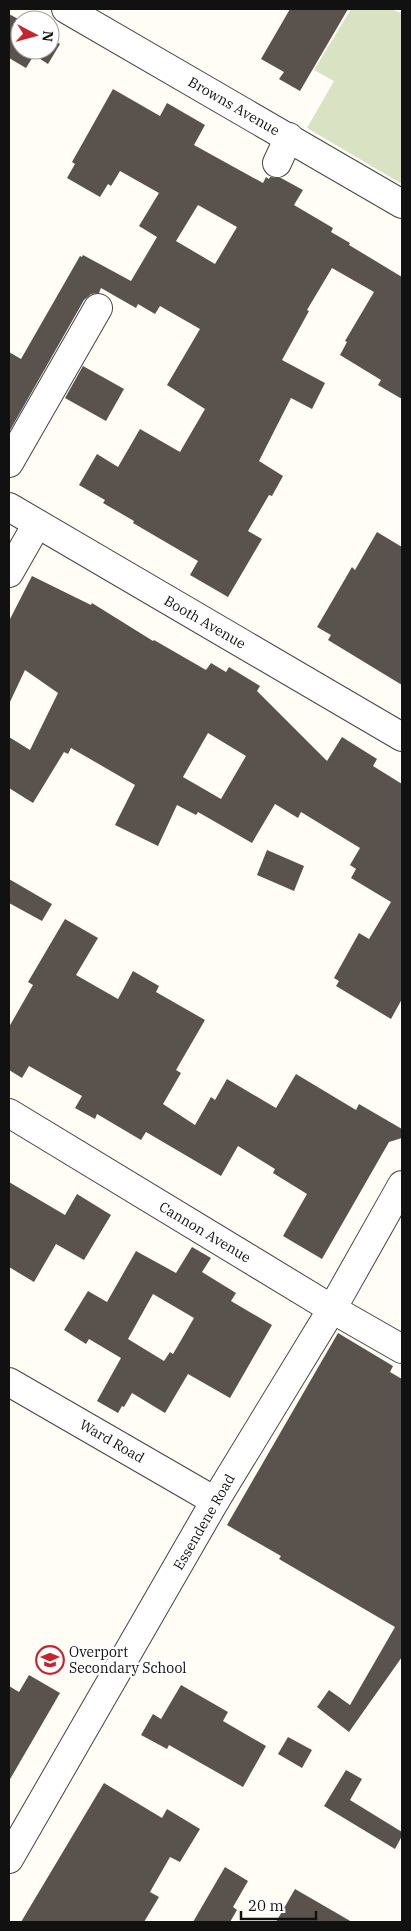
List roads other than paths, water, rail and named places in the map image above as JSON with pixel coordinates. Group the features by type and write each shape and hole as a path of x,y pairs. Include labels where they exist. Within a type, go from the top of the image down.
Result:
{"street":[{"name":"Browns Avenue","path":"66,9 402,204"},
{"path":"277,163 289,137"},
{"path":"9,463 98,308"},
{"name":"Booth Avenue","path":"9,507 402,737"},
{"path":"9,573 37,524"},
{"name":"Cannon Avenue","path":"9,1114 332,1309 402,1348"},
{"name":"Essendene Road","path":"9,1860 215,1501 332,1309 402,1185"},
{"name":"Ward Road","path":"9,1382 215,1501"}],"place":[{"name":"Overport Secondary School","path":"50,1660"}]}
